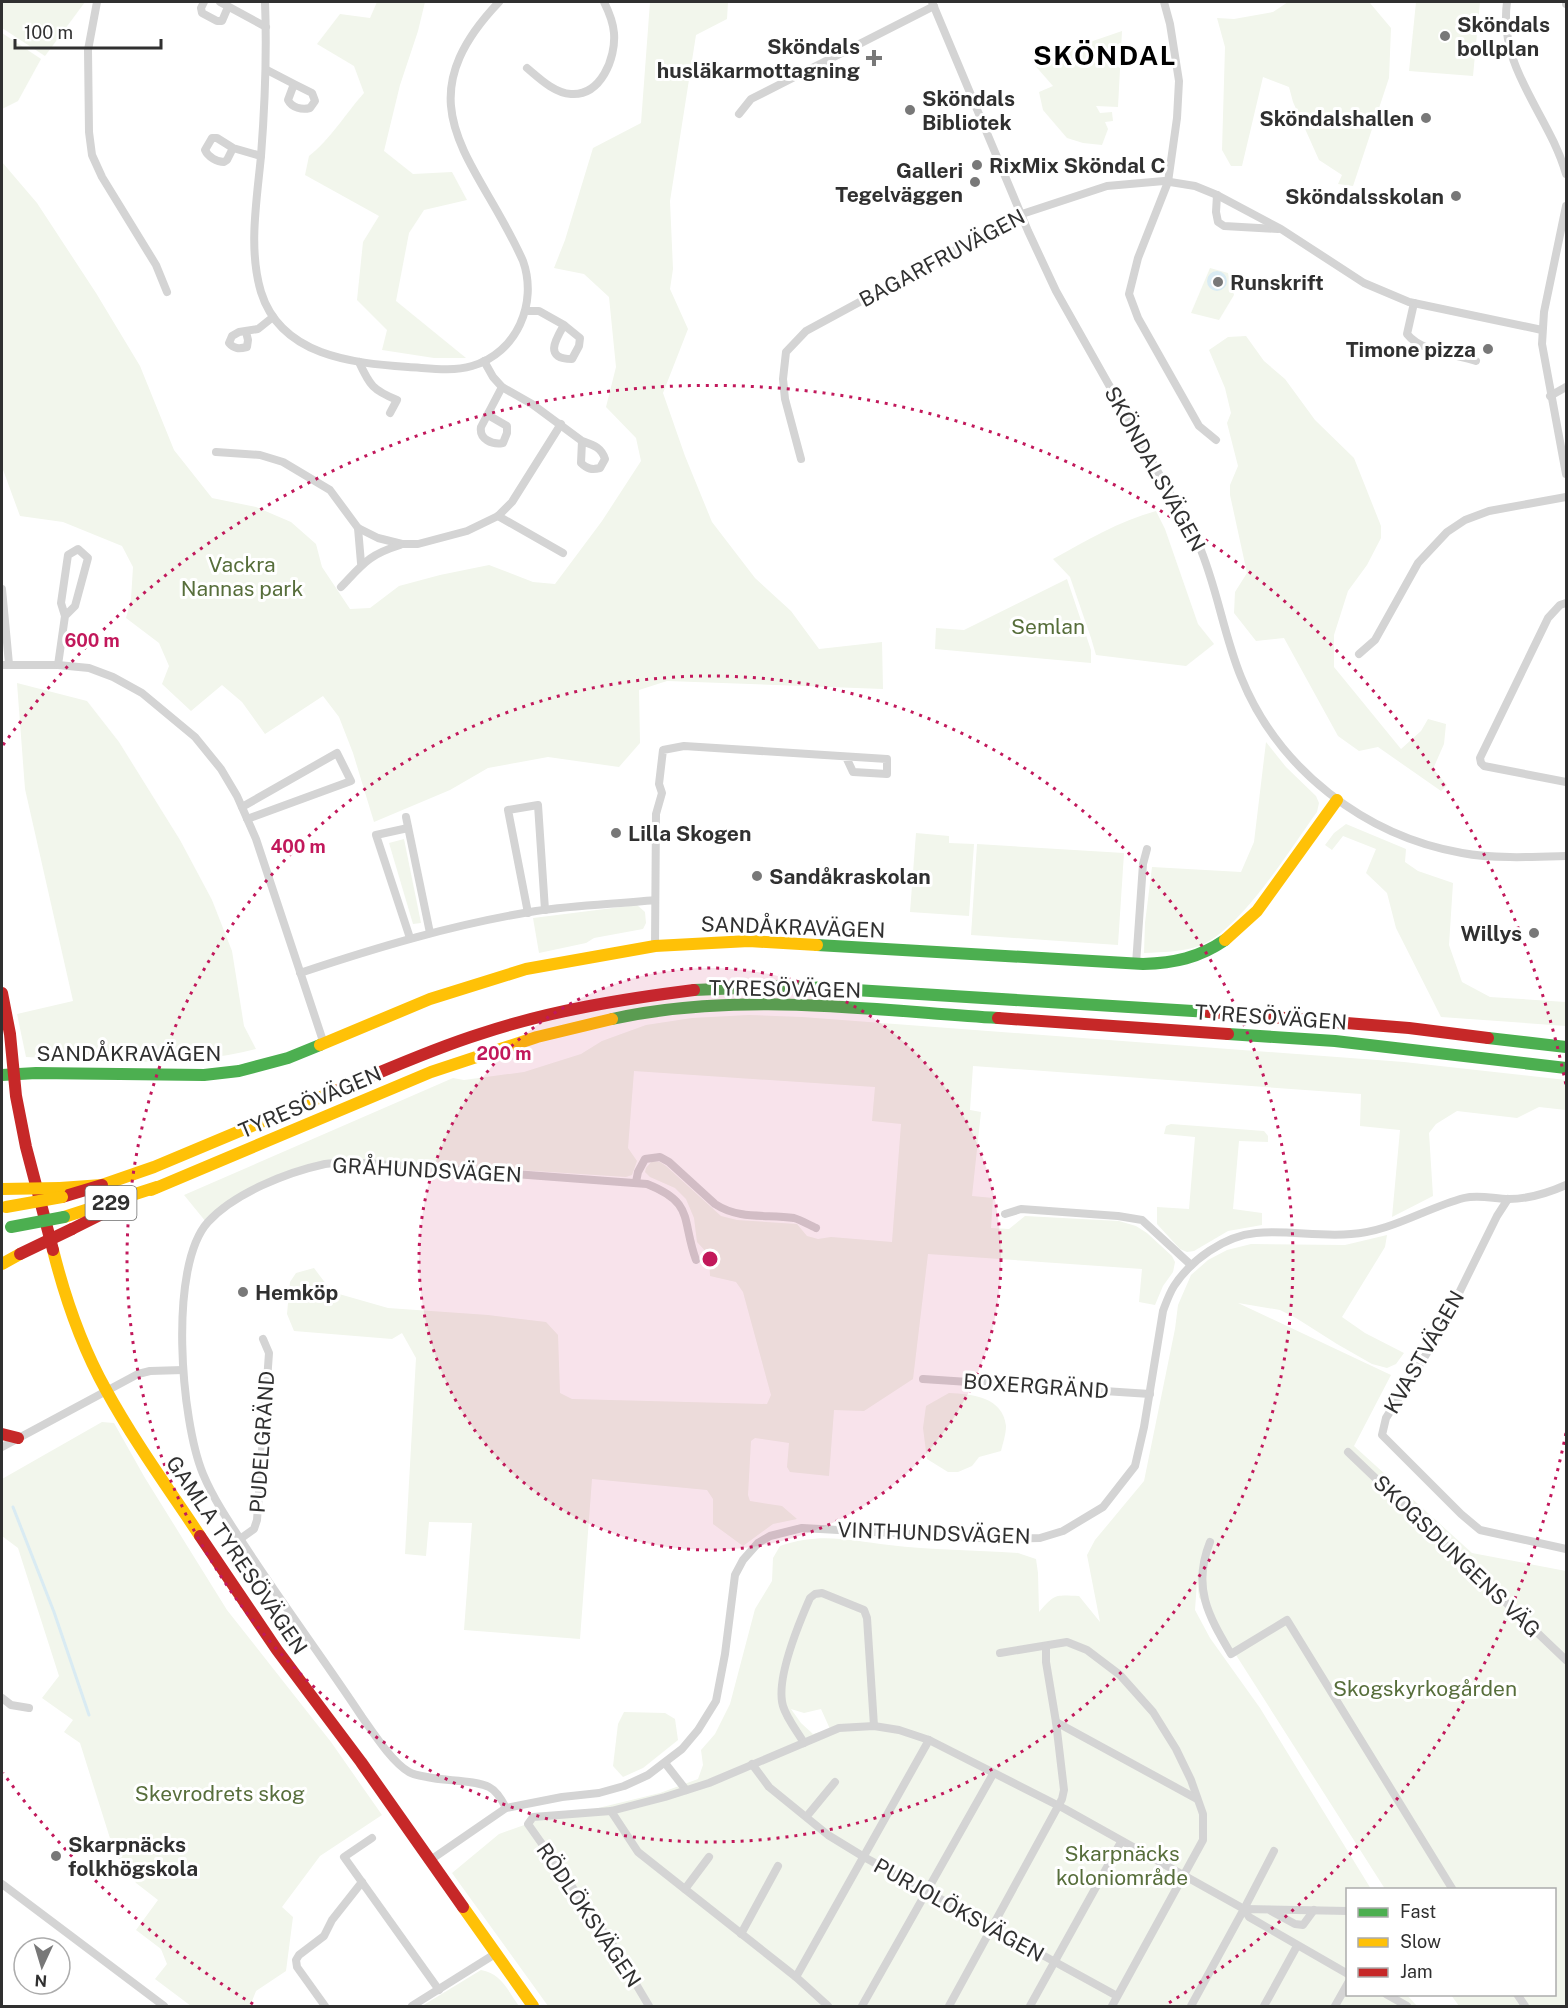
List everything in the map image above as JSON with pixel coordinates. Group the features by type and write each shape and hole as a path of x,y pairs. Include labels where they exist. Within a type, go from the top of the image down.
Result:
{"main road":[{"name":"SANDÅKRAVÄGEN","path":"8,1075 36,1073 223,1074 271,1063 324,1044 430,999 526,969 655,946 749,941 1136,964 1180,962 1226,942 1257,911 1337,800"},
{"name":"TYRESÖVÄGEN","path":"4,1207 61,1192 102,1185 153,1167 478,1034 519,1022 604,1003 693,990 791,986 954,995 1339,1021 1566,1047"},
{"name":"GAMLA TYRESÖVÄGEN","path":"2,993 10,1034 8,1075 57,1266 85,1347 106,1390 144,1453 277,1650 361,1762 533,2007"},
{"name":"TYRESÖVÄGEN","path":"6,1227 64,1217 157,1187 431,1072 501,1047 614,1018 716,1004 796,1005 1271,1036 1405,1048 1566,1068"},
{"path":"2,1264 157,1187"},
{"path":"2,1189 61,1192"},
{"path":"2,1434 18,1438"}],"street":[{"path":"97,2 88,50 89,132 92,155 102,177 152,258 167,292"},
{"path":"204,2 201,8 202,13 218,21 222,21 224,4 266,27"},
{"path":"265,2 267,70 255,241 257,276 262,294 273,317 300,343 334,357 359,362 458,369 484,361 508,343 518,330 526,311 527,273 523,261 465,156 451,115 450,96 455,67 466,43 481,21 499,2"},
{"path":"527,68 548,85 569,94 581,94 595,87 606,70 613,52 614,34 611,16 604,2"},
{"path":"1164,2 1179,81 1177,118 1168,182 1138,258 1129,294 1138,318 1199,426 1216,440"},
{"path":"1507,2 1505,20 1513,63 1561,155 1566,174"},
{"path":"739,114 751,99 933,4"},
{"name":"SKÖNDALSVÄGEN","path":"933,4 1056,291 1198,543 1233,654 1248,693 1263,720 1301,768 1337,800 1391,831 1435,847 1464,854 1566,856"},
{"path":"267,70 294,84"},
{"path":"233,148 261,156"},
{"name":"BAGARFRUVÄGEN","path":"801,459 785,399 783,379 786,352 806,331 1022,214 1107,186 1168,182 1195,186 1281,229 1364,283 1414,303 1542,330"},
{"path":"1217,195 1218,222 1224,226 1281,229"},
{"path":"1566,206 1542,330 1550,396 1566,474"},
{"path":"1414,303 1407,334 1411,339 1433,349 1476,361"},
{"path":"526,311 539,311 564,325"},
{"path":"246,332 258,329 273,317"},
{"path":"484,361 502,387 561,424 582,441"},
{"path":"359,362 368,383 382,394 397,400 390,413"},
{"path":"488,415 502,387"},
{"path":"1550,396 1566,387"},
{"path":"340,587 361,563 385,550 402,544 437,540 467,531 498,516 512,502 561,424"},
{"path":"216,452 260,455 283,462 330,490 358,528 378,538 402,544"},
{"path":"1359,654 1375,640 1418,563 1448,532 1465,520 1489,511 1566,497"},
{"path":"498,516 562,553"},
{"path":"358,528 361,563"},
{"path":"58,665 65,616 61,603 68,555 78,549 88,558 75,606 65,616"},
{"path":"2,590 5,665 58,665 88,668 113,677 142,693 165,711 195,737 221,769 256,839 324,1044"},
{"path":"1566,603 1560,605 1548,618 1480,758 1481,763 1485,766 1566,782"},
{"path":"655,946 656,814 662,793 659,784 663,750 684,746 887,759 887,774 853,772 846,757"},
{"path":"242,807 338,753 351,781 247,819"},
{"path":"528,913 508,810 538,805 545,910"},
{"path":"406,817 430,933"},
{"path":"408,828 376,835 410,938"},
{"path":"1136,964 1143,864 1148,849"},
{"path":"300,973 430,933 545,910 655,900"},
{"path":"636,1182 645,1159 660,1157 669,1162 723,1210 738,1214 796,1219 816,1228"},
{"name":"GRÅHUNDSVÄGEN","path":"506,1808 491,1788 482,1784 441,1780 411,1773 398,1764 370,1729 217,1504 202,1472 189,1426 183,1370 185,1295 190,1263 197,1240 207,1222 223,1208 241,1196 265,1185 304,1169 328,1164 366,1163 636,1182 662,1190 676,1199 684,1210 690,1243 696,1260"},
{"name":"VINTHUNDSVÄGEN","path":"429,1861 506,1808 624,1786 648,1775 682,1749 698,1730 716,1701 725,1654 735,1575 743,1560 758,1543 770,1536 802,1528 1001,1539 1040,1538 1063,1531 1103,1507 1135,1466 1150,1394 1163,1311 1174,1286 1191,1265 1221,1243 1256,1233 1353,1234 1379,1228 1465,1198 1528,1197 1566,1185"},
{"name":"KVASTVÄGEN","path":"1508,1199 1497,1216 1427,1353 1386,1418 1382,1435 1480,1530 1566,1549"},
{"path":"1005,1214 1021,1209 1118,1216 1142,1220 1191,1265"},
{"name":"PUDELGRÄND","path":"240,1539 254,1529 257,1520 269,1353 263,1339"},
{"path":"2,1447 138,1374 150,1371 183,1370"},
{"name":"BOXERGRÄND","path":"923,1379 1150,1394"},
{"name":"SKOGSDUNGENS VÄG","path":"1348,1452 1566,1660"},
{"path":"1210,1542 1204,1557 1201,1577 1205,1603 1213,1623 1231,1654 1287,1620 1452,1888"},
{"path":"804,1743 789,1719 781,1694 794,1635 810,1598 815,1594 822,1593 864,1610 867,1618 874,1726"},
{"path":"1000,1653 1067,1642 1087,1650 1120,1675 1153,1712 1176,1749 1203,1814 1203,1840 1185,1877 1112,2007"},
{"path":"949,2007 1059,1807 1064,1790 1046,1662 1046,1646"},
{"path":"2,1698 11,1705 29,1708"},
{"path":"1056,1722 1197,1799"},
{"path":"828,2007 796,1977 638,1852 611,1811 709,1783 839,1728 874,1726 899,1730 929,1740 1059,1807 1244,1909 1346,1911"},
{"path":"796,1977 929,1740"},
{"path":"665,1763 686,1790"},
{"name":"PURJOLÖKSVÄGEN","path":"752,1764 769,1787 828,1835 1117,1996"},
{"path":"862,2007 993,1774"},
{"path":"807,1816 835,1782"},
{"name":"RÖDLÖKSVÄGEN","path":"611,1811 533,1817 528,1824 611,1942 649,2007"},
{"path":"372,1838 344,1857 439,1990"},
{"path":"1030,2007 1121,1842"},
{"path":"1191,2007 1274,1851"},
{"path":"685,1889 709,1857"},
{"path":"741,1934 778,1866"},
{"path":"324,2007 297,1967 296,1960 299,1954 324,1936 332,1920 362,1882"},
{"path":"2,1884 164,2007"},
{"path":"1244,1909 1249,1917 1346,1973"},
{"path":"1268,1909 1296,1924 1303,1925 1314,1910"},
{"path":"1264,2007 1297,1946"},
{"path":"411,2007 495,1954"},
{"path":"1335,2007 1346,1985"},
{"path":"1388,1996 1407,2006"}],"green space":[{"path":"2,2 85,2 45,56 2,28"},
{"path":"377,2 425,2 400,85 384,151 413,174 452,172 467,200 424,210 409,233 396,301 466,358 434,358 382,350 387,330 357,300 363,242 379,216 305,175 309,156 331,134 364,93 354,66 317,44 340,14 370,18"},
{"name":"Vackra Nannas park","path":"650,2 728,2 727,19 696,35 670,201 673,269 670,289 688,329 663,393 685,456 712,522 755,578 791,611 819,649 882,642 883,689 667,681 639,690 640,743 619,767 548,757 488,768 450,790 374,822 353,753 339,717 323,696 265,734 242,702 222,685 191,711 162,684 169,666 159,643 126,618 131,599 133,567 122,546 63,522 20,516 2,467 2,162 37,203 140,366 174,450 212,498 256,507 291,522 316,544 322,567 350,609 370,608 399,586 489,565 533,582 555,584 602,521 641,461 636,438 606,407 616,367 609,297 584,274 554,268 565,240 593,148 641,123"},
{"path":"1288,2 1370,3 1391,28 1389,78 1353,186 1338,184 1342,175 1319,160 1293,102 1289,87 1263,77 1242,166 1231,166 1222,150 1225,47 1217,18 1234,19 1273,12"},
{"name":"Sköndals bollplan","path":"1416,2 1480,2 1473,76 1409,71"},
{"path":"1122,31 1118,107 1096,106 1100,113 1112,112 1113,121 1105,122 1108,129 1102,145 1067,138 1043,110 1039,92 1053,86 1032,62"},
{"path":"2,33 41,59 18,101 2,109"},
{"path":"1210,268 1228,273 1234,295 1219,320 1191,313"},
{"path":"1246,336 1264,361 1285,379 1315,420 1354,458 1381,526 1381,538 1367,565 1348,591 1334,635 1334,667 1401,749 1421,731 1428,719 1446,724 1444,744 1433,769 1447,785 1441,791 1378,747 1359,751 1338,736 1284,638 1256,641 1234,613 1235,592 1247,573 1230,495 1230,485 1238,466 1227,423 1231,413 1225,388 1209,350 1228,337"},
{"path":"1156,511 1165,529 1198,624 1214,644 1186,666 1096,655 1070,577 1053,559 1116,526"},
{"name":"Semlan","path":"1067,579 1091,650 1091,663 935,649 936,628 964,630"},
{"path":"17,683 87,701 119,742 180,840 212,900 232,951 244,1026 256,1049 228,1055 170,1061 141,1062 26,1057 17,1014 73,1001 25,789"},
{"path":"1266,742 1286,767 1316,796 1319,803 1317,812 1279,867 1231,924 1199,946 1144,953 1152,867 1241,872 1254,842"},
{"path":"1346,824 1406,849 1405,862 1418,871 1453,883 1449,945 1462,982 1490,997 1566,1002 1566,1026 1441,1017 1396,928 1387,893 1366,873 1376,849 1343,836 1332,850 1325,845 1334,833"},
{"path":"916,833 949,836 949,843 974,844 969,916 910,912"},
{"path":"404,839 421,923 413,924 389,843"},
{"path":"977,844 1124,853 1118,945 971,935"},
{"path":"637,905 645,912 646,923 643,929 594,938 586,943 539,953 533,918"},
{"path":"749,1015 1404,1062 1566,1080 1566,1110 1539,1107 1517,1118 1457,1111 1436,1124 1429,1133 1433,1196 1392,1217 1400,1130 1360,1126 1361,1094 973,1066 970,1110 981,1112 972,1196 993,1198 991,1228 1009,1229 1025,1216 1119,1221 1136,1226 1172,1256 1175,1262 1173,1272 1163,1286 1155,1305 1139,1302 1142,1269 928,1254 913,1379 864,1411 834,1410 829,1476 790,1472 787,1467 789,1443 755,1438 751,1441 748,1495 750,1501 782,1506 797,1519 773,1524 743,1546 713,1524 713,1499 707,1490 592,1479 580,1639 464,1630 472,1523 429,1522 426,1556 405,1554 416,1358 402,1333 392,1339 294,1331 287,1314 290,1282 296,1273 314,1268 332,1292 388,1308 488,1315 546,1322 558,1335 560,1393 572,1399 767,1404 771,1395 743,1292 736,1282 710,1276 709,1255 697,1242 694,1218 686,1199 675,1188 650,1177 645,1172 646,1168 652,1161 660,1162 721,1216 737,1220 797,1224 807,1236 818,1239 831,1237 892,1242 901,1124 872,1121 875,1087 634,1071 628,1148 637,1161 632,1175 626,1177 339,1158 318,1162 263,1184 206,1222 184,1195 453,1078 464,1080 524,1072 581,1054 602,1041 646,1025 692,1018"},
{"path":"1171,1124 1264,1131 1268,1136 1268,1142 1239,1141 1233,1209 1262,1213 1262,1225 1228,1231 1194,1251 1187,1252 1180,1249 1157,1224 1157,1207 1189,1209 1195,1137 1164,1134 1166,1126"},
{"path":"1387,1235 1385,1247 1342,1317 1365,1333 1404,1353 1396,1364 1387,1368 1372,1364 1280,1310 1238,1303 1391,1375 1354,1446 1472,1553 1566,1571 1566,2006 1459,2006 1452,1996 1556,1996 1556,1888 1384,1888 1199,1597 1197,1582 1195,1610 1210,1638 1260,1708 1370,1888 1346,1888 1346,1996 1408,1996 1417,2006 548,2006 452,1873 499,1834 547,1817 590,1810 660,1793 698,1779 703,1765 701,1750 715,1734 730,1704 755,1609 772,1581 773,1558 780,1546 808,1539 834,1538 921,1548 1018,1553 1036,1559 1039,1612 1056,1597 1079,1596 1100,1622 1087,1555 1095,1540 1144,1481 1178,1305 1191,1275 1208,1260 1227,1250 1251,1244 1345,1245","holes":["791,1709 804,1713 821,1709 830,1729 813,1734"]},
{"path":"949,1393 976,1396 993,1403 1004,1416 1006,1426 1001,1451 979,1457 972,1466 958,1472 948,1472 927,1459 923,1428 926,1406"},
{"name":"Skevrodrets skog","path":"102,1422 114,1423 145,1478 227,1610 331,1742 382,1815 320,1856 282,1907 293,1917 286,1971 256,1991 250,2006 191,2006 155,1979 167,1964 161,1949 136,1930 158,1900 136,1883 114,1851 80,1743 64,1732 73,1720 42,1698 59,1676 18,1548 2,1536 2,1479"},
{"path":"624,1712 665,1713 675,1719 678,1740 643,1768 623,1777 613,1766 618,1724"},
{"path":"481,1970 499,1979 519,2006 422,2006"}],"shaded area":[{"path":"1217,271 1224,274 1227,281 1224,288 1217,291 1210,288 1207,281 1210,274"}],"waterway":[{"path":"13,1507 54,1612 89,1715"}],"traffic: fast":[{"path":"817,945 1143,964 1186,958 1206,951 1225,940"},
{"path":"694,990 791,986 1209,1012"},
{"path":"612,1019 660,1011 756,1004 853,1007 998,1018"},
{"path":"1228,1034 1335,1041 1566,1068"},
{"path":"1488,1038 1566,1047"},
{"path":"2,1075 36,1073 204,1075 239,1071 288,1058 320,1045"},
{"path":"11,1227 64,1217"}],"traffic: slow":[{"path":"1225,940 1257,911 1337,800"},
{"path":"320,1045 430,999 526,969 655,946 749,941 817,945"},
{"path":"151,1190 431,1072 537,1037 612,1019"},
{"path":"60,1188 102,1185 154,1167 340,1089"},
{"path":"64,1217 157,1187"},
{"path":"2,1189 60,1188"},
{"path":"6,1207 62,1197"},
{"path":"53,1250 75,1322 97,1374 140,1446 200,1536"},
{"path":"2,1264 20,1254"},
{"path":"463,1907 533,2006"}],"traffic: jam":[{"path":"340,1089 444,1046 506,1026 586,1007 694,990"},
{"path":"2,993 10,1034 16,1096 26,1147 53,1250"},
{"path":"1209,1012 1409,1028 1488,1038"},
{"path":"998,1018 1228,1034"},
{"path":"62,1197 102,1185"},
{"path":"72,1229 124,1203"},
{"path":"20,1254 72,1229"},
{"path":"2,1434 18,1438"},
{"path":"200,1536 277,1650 361,1762 463,1907"}],"place":[{"name":"Sköndals bollplan","path":"1445,36"},
{"name":"Sköndals husläkarmottagning","path":"874,58"},
{"name":"Sköndals Bibliotek","path":"910,110"},
{"name":"Sköndalshallen","path":"1426,118"},
{"name":"RixMix Sköndal C","path":"977,165"},
{"name":"Galleri Tegelväggen","path":"975,182"},
{"name":"Sköndalsskolan","path":"1456,196"},
{"name":"Runskrift","path":"1218,282"},
{"name":"Timone pizza","path":"1488,349"},
{"name":"Lilla Skogen","path":"616,833"},
{"name":"Sandåkraskolan","path":"757,876"},
{"name":"Willys","path":"1534,933"},
{"name":"Hemköp","path":"243,1292"},
{"name":"Skarpnäcks folkhögskola","path":"56,1856"}],"district":[{"name":"SKÖNDAL","path":"1105,55"}],"park label":[{"name":"Skogskyrkogården","path":"1425,1688"},
{"name":"Skarpnäcks koloniområde","path":"1122,1865"}]}
